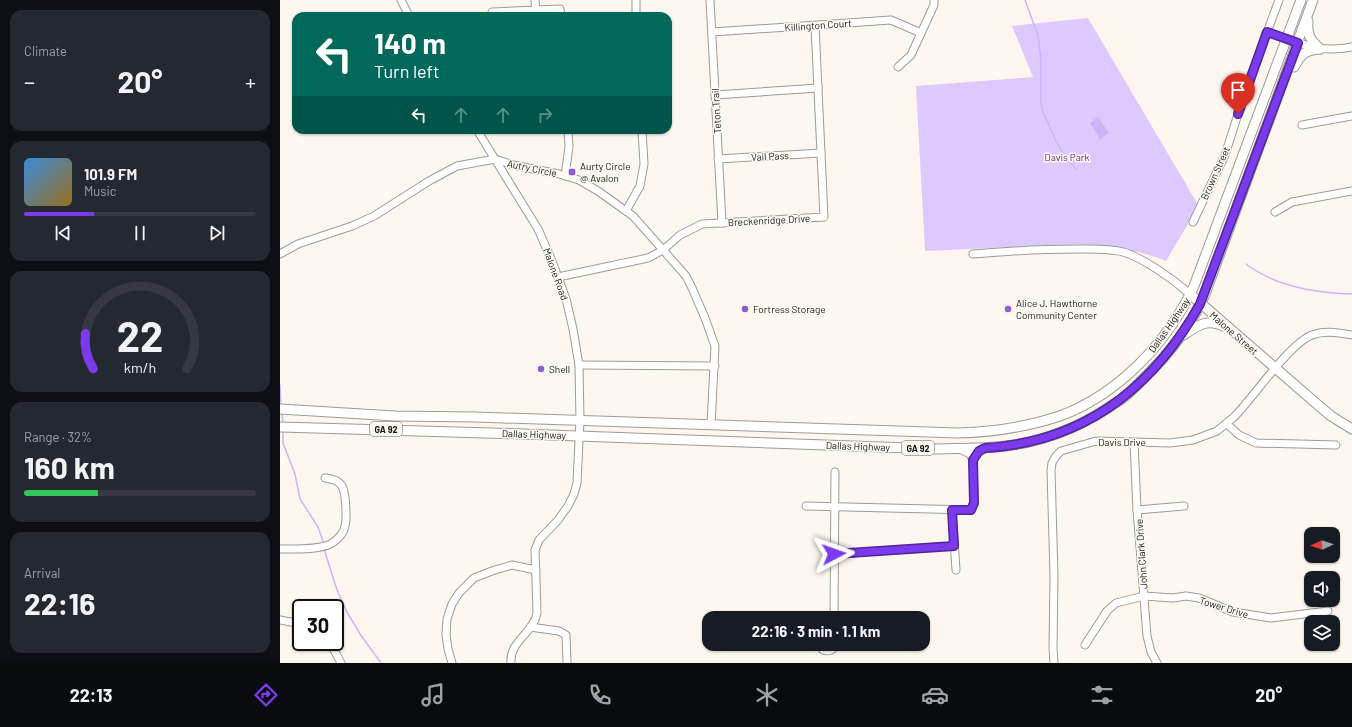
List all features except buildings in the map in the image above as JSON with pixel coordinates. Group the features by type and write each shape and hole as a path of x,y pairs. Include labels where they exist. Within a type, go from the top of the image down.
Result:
{"main road":[{"name":"Dallas Highway","path":"280,410 395,416 580,420 958,433 999,431 1044,421 1061,415 1090,401 1129,374 1163,338 1190,294 1287,39 1300,0"},
{"name":"Dallas Highway","path":"280,426 960,448 985,448 1029,442 1064,431 1091,418 1119,401 1134,388 1166,356 1178,340 1200,304 1313,0"},
{"path":"1308,14 1308,34 1312,41 1320,49"},
{"path":"1281,89 1300,56 1307,51 1320,49"},
{"name":"Malone Street","path":"1190,294 1276,369"},
{"path":"1178,340 1197,326 1204,323 1219,324 1230,330"},
{"path":"1276,369 1332,416 1352,429"}],"street":[{"path":"401,0 407,12"},
{"path":"535,0 536,12"},
{"path":"636,0 636,12"},
{"name":"Teton Trail","path":"710,0 722,223"},
{"path":"898,67 911,55 934,5 934,0"},
{"name":"Brown Street","path":"1193,222 1225,155 1235,121 1278,0"},
{"path":"542,12 560,9 560,12"},
{"name":"Killington Court","path":"712,32 890,20 921,33"},
{"name":"Breckenridge Drive","path":"558,277 648,258 663,250 680,235 702,224 824,218 816,26"},
{"path":"1267,32 1320,49 1335,50 1352,47"},
{"path":"715,95 818,88"},
{"path":"1302,124 1352,116"},
{"name":"Malone Road","path":"479,134 538,229 566,299 573,328 579,365 580,436 577,483 574,494 558,520 539,540 535,550 536,622 514,646 510,657 511,663"},
{"path":"565,176 569,147 568,134"},
{"path":"626,212 640,186 644,164 642,134"},
{"name":"Vail Pass","path":"718,159 821,153"},
{"name":"Autry Circle","path":"280,254 298,244 352,226 374,216 429,181 457,166 495,159 513,165 579,180 598,191 633,216 686,276 706,318 715,346 711,425"},
{"path":"1275,212 1292,202 1352,191"},
{"name":"Malone Street","path":"973,254 1039,249 1116,250 1141,260 1190,294"},
{"path":"1276,369 1302,341 1310,336 1329,332 1352,335"},
{"path":"579,365 715,366"},
{"name":"Davis Drive","path":"1054,663 1054,575 1051,470 1052,462 1056,456 1062,451 1104,441 1170,443 1193,440 1210,434 1227,424 1276,369"},
{"path":"1227,424 1239,435 1256,443 1336,445"},
{"name":"John Clark Drive","path":"1134,442 1147,636 1151,652 1157,663"},
{"path":"806,506 971,510 974,503 973,460 970,454 960,448"},
{"path":"973,460 979,451 985,448"},
{"path":"834,611 835,472"},
{"path":"280,549 313,548 331,544 340,538 345,526 344,495 342,486 336,480 325,478"},
{"path":"1138,510 1184,506"},
{"path":"952,510 956,570"},
{"path":"834,554 954,546"},
{"path":"452,663 446,635 447,619 452,604 459,593 474,578 492,571 512,566 536,570"},
{"name":"Tower Drive","path":"1086,644 1107,611 1116,603 1144,596 1173,598 1186,596 1199,598 1233,612 1271,618 1328,611"},
{"path":"280,620 292,622"},
{"path":"530,628 559,631 566,635 567,663"},
{"path":"334,651 340,663"}],"green space":[{"name":"Davis Park","path":"1088,18 1197,203 1188,224 1166,261 1129,250 1090,245 1052,245 925,251 916,86 1033,77 1012,26"}],"shaded area":[{"path":"1098,117 1109,133 1099,140 1099,137 1090,123"}],"waterway":[{"path":"1025,0 1038,36 1041,59 1041,103 1043,112 1065,157 1076,169"},
{"path":"1246,264 1270,278 1296,287 1324,292 1352,294"},
{"path":"280,385 281,405"},
{"path":"282,413 283,423"},
{"path":"283,431 283,443 295,474 300,499 318,527 324,544"},
{"path":"324,549 337,590 347,612 360,634 381,663"}],"place":[{"name":"Aurty Circle @ Avalon","path":"572,172"},
{"name":"Fortress Storage","path":"745,309"},
{"name":"Alice J. Hawthorne Community Center","path":"1008,309"},
{"name":"Shell","path":"541,369"}],"route":[{"path":"834,554 954,546 952,510 971,510 973,508 973,460 979,451 985,448 1029,442 1076,426 1119,401 1166,356 1184,332 1200,304 1298,43 1267,32 1238,114"}]}
